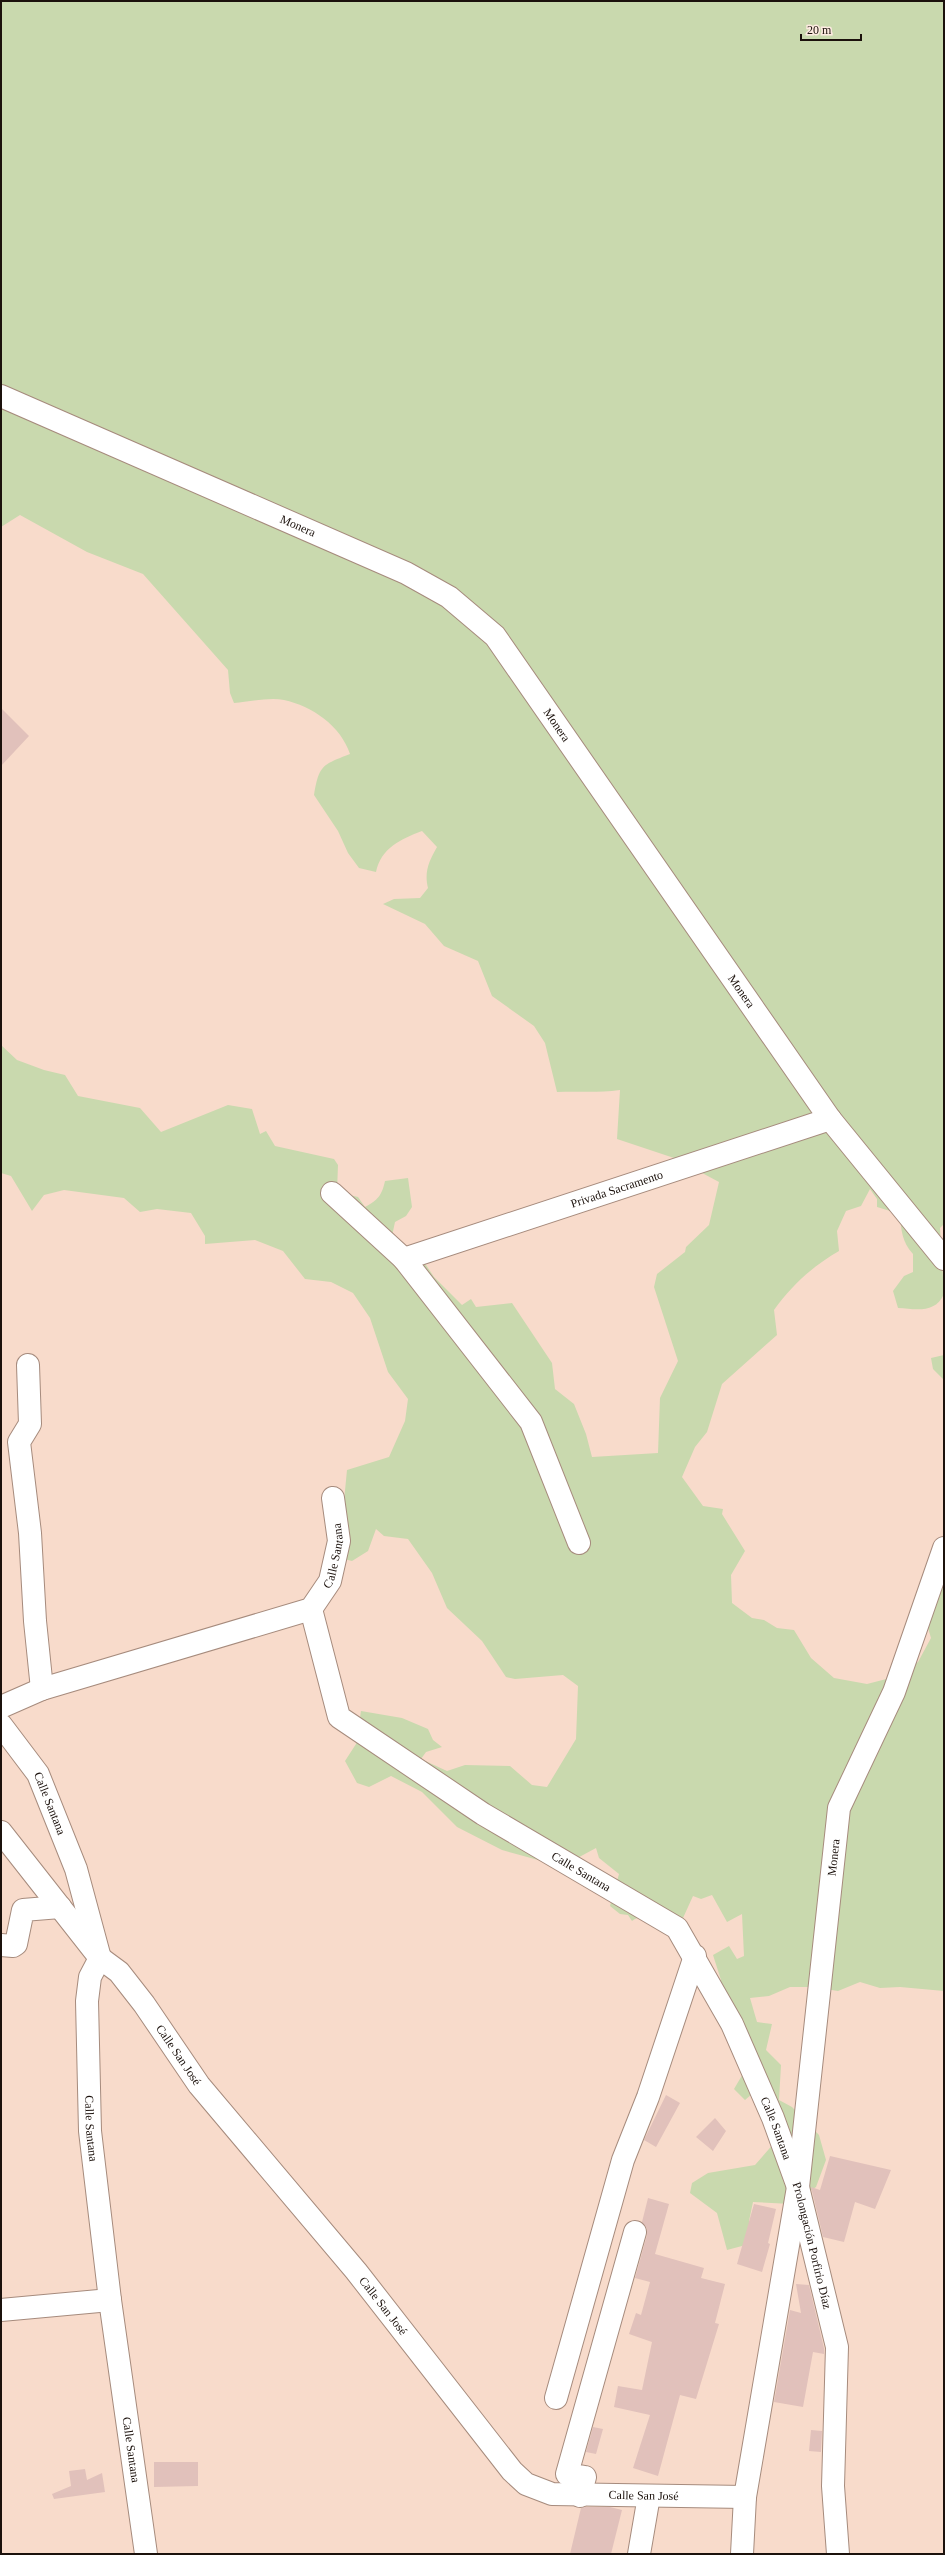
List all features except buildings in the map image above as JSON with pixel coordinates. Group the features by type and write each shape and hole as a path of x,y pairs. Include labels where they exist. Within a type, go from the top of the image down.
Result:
{"street":[{"name":"Monera","path":"1,396 406,573 449,597 495,636 830,1118 944,1259"},
{"name":"Privada Sacramento","path":"404,1259 830,1118"},
{"path":"332,1192 404,1259 531,1422 579,1543"},
{"path":"28,1365 30,1424 20,1442 30,1533 35,1621 42,1689"},
{"name":"Calle Santana","path":"333,1498 339,1541 330,1580 311,1609 339,1717 483,1814 677,1928 695,1956 732,2024 773,2118 798,2187"},
{"name":"Monera","path":"798,2187 839,1808 894,1692 944,1548"},
{"path":"1,1707 42,1689 311,1609"},
{"name":"Calle Santana","path":"1,1725 38,1774 76,1869 100,1958 90,1976 87,2000 90,2131 110,2300 146,2554"},
{"name":"Calle San José","path":"1,1832 100,1958 119,1972 144,2004 199,2085 356,2271 512,2471 526,2484 552,2494 580,2496 745,2497"},
{"path":"1,1945 13,1946 16,1944 23,1910 60,1907"},
{"path":"556,2398 623,2160 648,2097 695,1956"},
{"name":"Prolongación Porfirio Díaz","path":"742,2554 745,2497 798,2187"},
{"name":"Prolongación Porfirio Díaz","path":"798,2187 837,2347 833,2486 838,2554"},
{"path":"580,2496 586,2477 567,2474 635,2232"},
{"path":"1,2310 110,2300"},
{"path":"639,2554 649,2496"}],"green space":[{"path":"1,1 944,1 944,1224 940,1228 944,1294 936,1305 924,1309 898,1308 893,1291 904,1276 913,1272 913,1254 906,1245 903,1236 900,1214 877,1207 877,1199 870,1189 861,1206 846,1211 837,1231 839,1251 820,1263 804,1277 788,1292 774,1310 777,1335 722,1384 707,1432 695,1447 682,1477 703,1506 723,1509 722,1514 745,1551 731,1575 732,1603 752,1618 764,1620 777,1628 794,1630 811,1658 834,1678 867,1684 898,1676 918,1662 931,1638 925,1618 911,1608 921,1602 944,1567 944,1991 900,1987 880,1988 860,1982 838,1991 813,1987 790,1987 769,1996 750,1998 757,2022 772,2024 766,2050 781,2065 779,2100 792,2107 819,2135 826,2160 816,2187 791,2204 753,2202 749,2221 757,2242 727,2250 717,2213 690,2193 692,2183 708,2173 755,2165 775,2142 752,2094 745,2100 734,2089 744,2072 718,2019 721,1980 713,1955 729,1946 737,1959 744,1956 742,1914 727,1922 712,1895 701,1899 693,1896 683,1918 650,1915 637,1918 632,1921 628,1915 620,1914 610,1906 619,1874 599,1858 596,1848 570,1862 549,1863 502,1850 457,1827 422,1792 391,1776 369,1787 357,1783 345,1761 356,1744 361,1711 402,1718 428,1729 433,1740 442,1747 426,1752 421,1759 447,1771 465,1765 510,1766 532,1785 547,1787 576,1739 578,1686 563,1675 515,1679 506,1677 482,1641 447,1608 432,1573 408,1539 384,1536 376,1529 368,1551 352,1561 344,1559 340,1542 347,1470 389,1457 405,1421 408,1399 388,1372 370,1318 353,1293 331,1282 305,1279 283,1251 255,1240 205,1244 205,1236 191,1213 157,1209 140,1212 124,1198 64,1190 44,1195 32,1211 11,1176 1,1173 1,1045 17,1060 44,1070 65,1075 78,1096 140,1108 161,1132 228,1105 252,1109 260,1134 266,1131 275,1146 334,1159 338,1165 337,1192 358,1197 365,1207 379,1197 385,1181 408,1178 412,1207 406,1216 395,1222 392,1236 403,1248 416,1250 434,1277 462,1305 471,1299 476,1307 512,1303 552,1363 555,1389 574,1404 586,1434 592,1457 658,1453 660,1398 678,1361 654,1287 657,1274 685,1252 686,1247 709,1225 719,1182 674,1158 617,1139 620,1090 596,1092 557,1092 545,1043 534,1026 492,996 478,961 444,946 425,924 383,904 394,899 420,898 428,888 428,867 437,847 422,831 400,841 387,851 382,857 376,872 359,868 348,853 338,831 314,795 318,777 323,767 350,754 346,744 333,726 315,712 284,700 266,699 234,703 230,693 228,670 143,574 87,552 20,515 1,527"},
{"path":"944,1355 944,1380 933,1369 931,1358"}]}
